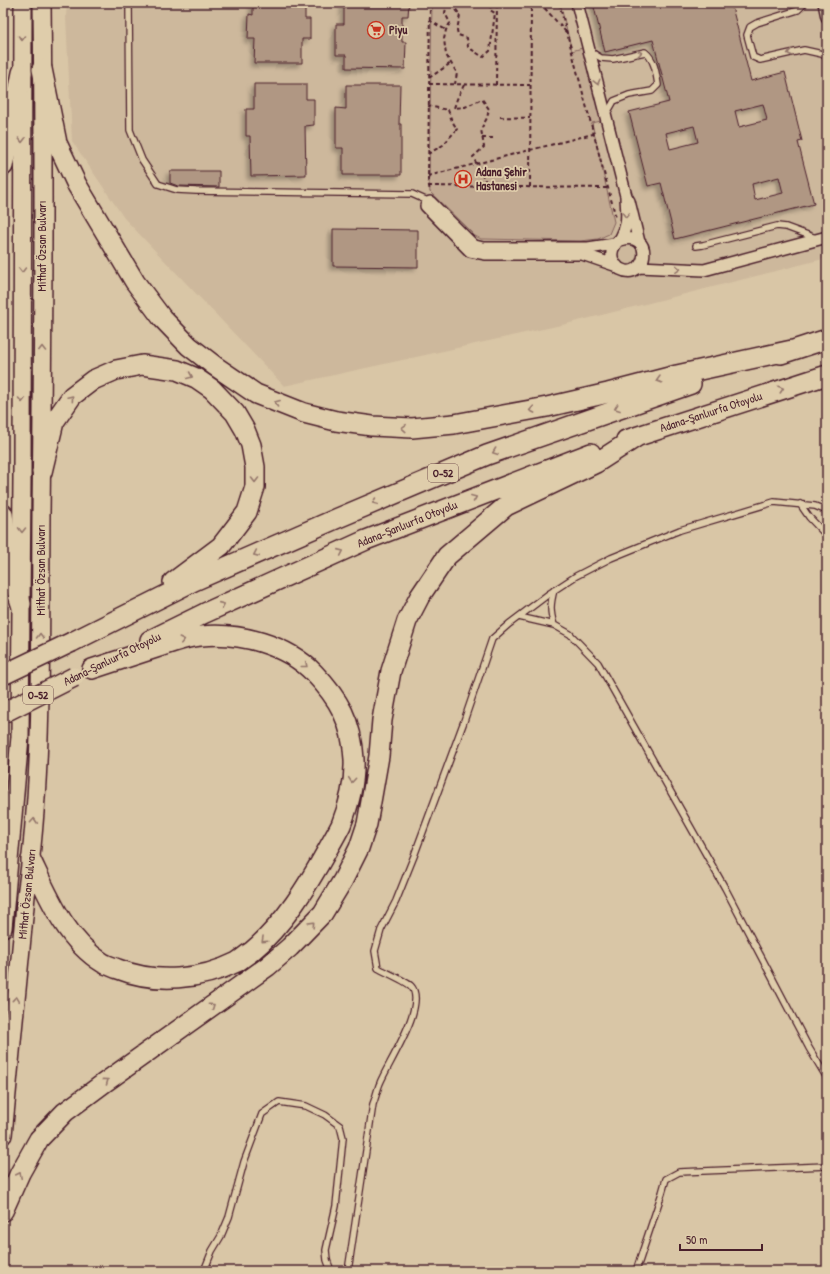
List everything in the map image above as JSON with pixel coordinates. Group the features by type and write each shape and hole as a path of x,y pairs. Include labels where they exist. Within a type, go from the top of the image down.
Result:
{"highway":[{"path":"42,69 57,143 77,185 136,282 162,318 189,346 214,366 256,394 304,413 336,421 372,426 412,428 454,424 547,407 677,375 792,350"},
{"path":"3,166 22,72"},
{"name":"O-52","path":"3,675 216,572 338,518 487,455 627,405 827,339"},
{"path":"42,472 54,422 72,396 93,380 116,370 142,365 177,370 196,378 212,389 235,413 245,430 251,445 255,467 255,487 247,512 221,546 186,573 127,614"},
{"name":"Adana-Şanlıurfa Otoyolu","path":"3,713 205,613 366,540 638,436 827,375"},
{"path":"3,1211 20,1173 39,1139 65,1112 268,966 290,947 323,913 344,880 359,848 367,824 379,756 382,720 391,671 407,621 420,596 447,556 506,506 596,463 638,436"},
{"path":"3,514 9,567 21,604"},
{"path":"31,860 59,918 81,945 103,963 125,972 169,979 203,975 239,961 266,939 288,911 316,870 340,826 351,790 354,760 350,732 343,711 329,689 308,666 290,654 263,642 236,637 201,636 176,641 92,669"}],"main road":[{"name":"Mithat Özsan Bulvarı","path":"3,928 20,737 22,3"},
{"name":"Mithat Özsan Bulvarı","path":"3,1135 26,896 31,860 40,735 42,472 42,3"}],"street":[{"path":"577,3 626,196 626,224 612,251 612,258 616,266"},
{"path":"824,3 827,17"},
{"path":"626,196 629,201 639,242 643,248 643,261 639,267"},
{"path":"639,242 626,238 617,242 588,248 483,248 476,246 430,198 426,206 470,251 486,254 582,254 626,271 639,267 704,270 823,238"}],"lane":[{"path":"129,3 130,130 142,160 158,184 176,190 412,194 430,198"},
{"path":"805,3 798,10 757,23 750,27 747,35 753,57 760,60 804,50 822,54 827,58"},
{"path":"589,51 601,58 613,59 645,52 649,55 654,64 658,85 652,91 629,95 614,101 606,116"},
{"path":"696,246 777,226 786,227 823,238"},
{"path":"348,1271 373,1104 380,1083 412,1019 415,1002 414,991 410,985 378,968 375,951 381,930 396,901 414,856 463,724 492,639 554,590 576,576 611,558 680,530 774,502 815,506 827,511"},
{"path":"800,504 809,517 827,536"},
{"path":"554,590 550,603 550,612 554,625"},
{"path":"519,617 554,625 570,634 598,662 721,882 809,1048 827,1078"},
{"path":"204,1271 229,1217 244,1162 262,1114 279,1102 306,1106 325,1115 340,1126 343,1138 336,1206 326,1250 327,1260 332,1271"},
{"path":"636,1271 666,1179 679,1172 827,1166"}],"path":[{"path":"430,3 428,186 430,198"},
{"path":"447,3 445,13 450,23 446,30 444,39 446,55 457,72 455,84"},
{"path":"454,3 455,8 460,15 457,30 458,35 467,38 468,47 483,57 490,51 492,42 495,13 490,10 491,3"},
{"path":"496,85 497,3"},
{"path":"530,187 531,3"},
{"path":"540,3 567,33"},
{"path":"559,3 616,219"},
{"path":"429,20 446,30"},
{"path":"429,78 450,63"},
{"path":"429,84 530,85"},
{"path":"464,85 454,108 465,107 482,99 489,109 487,118 481,129 484,147 473,157 488,186"},
{"path":"428,106 448,110 457,129 443,145 428,154"},
{"path":"500,117 530,118"},
{"path":"428,176 593,134"},
{"path":"482,138 495,138"},
{"path":"428,186 607,188"}],"shaded area":[{"name":"Adana Şehir Hastanesi","path":"67,3 827,3 827,258 566,324 284,386 124,218 72,141 66,17"},
{"path":"432,3 560,3 572,51 582,48 601,121 592,123 614,222 609,234 598,239 580,241 481,239 475,236 430,192"}],"building":[{"path":"253,3 305,3 305,19 310,19 310,39 302,39 302,63 254,63 255,39 248,39 249,14 253,15"},
{"path":"344,3 409,3 408,16 402,16 402,42 406,42 405,69 346,68 346,55 336,55 336,24 344,24"},
{"path":"593,3 634,3 635,6 648,3 731,3 751,81 785,72 802,141 798,142 814,204 675,239 661,183 648,186 629,112 669,102 653,40 605,52","holes":["763,104 767,120 739,127 735,111","694,126 698,142 670,149 666,133","779,177 783,193 755,200 752,184"]},
{"path":"254,84 306,84 306,99 314,99 314,125 305,126 306,175 251,176 250,136 246,136 246,109 254,109"},
{"path":"346,85 400,85 399,124 401,124 401,175 343,175 343,148 336,148 336,108 346,109"},
{"path":"170,171 219,171 219,187 178,186 170,183"},
{"path":"333,229 418,230 418,267 333,266"}],"place":[{"name":"Piyu","path":"376,30"},
{"name":"Adana Şehir Hastanesi","path":"463,179"}]}
